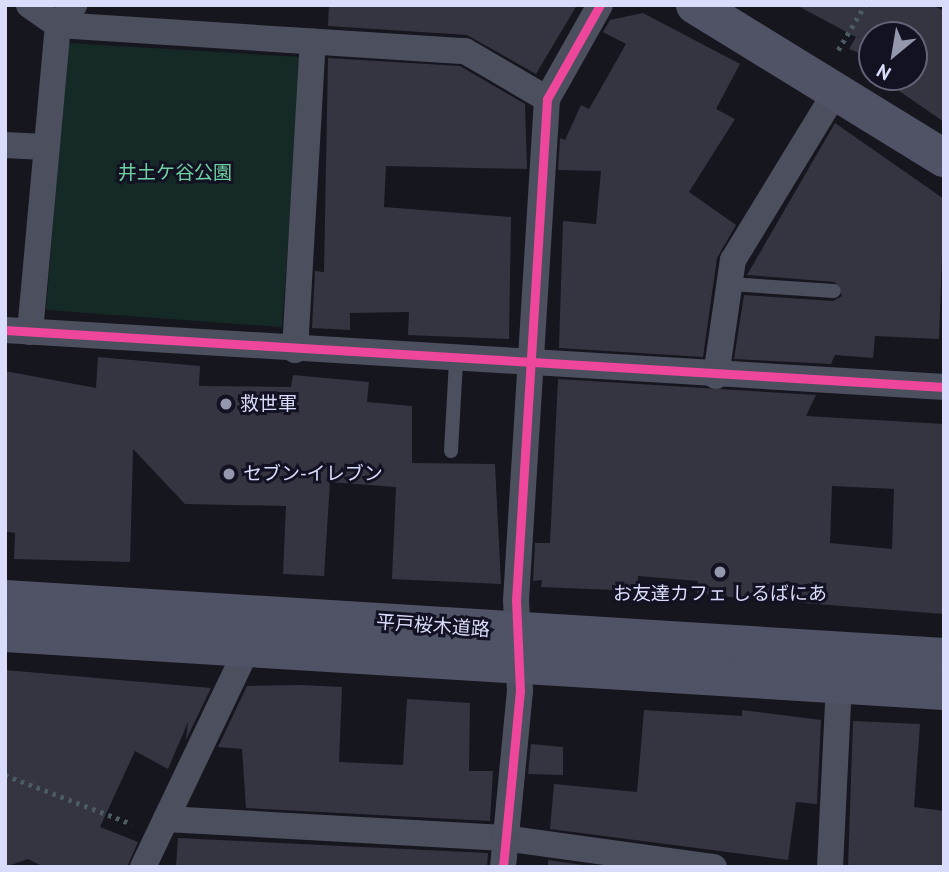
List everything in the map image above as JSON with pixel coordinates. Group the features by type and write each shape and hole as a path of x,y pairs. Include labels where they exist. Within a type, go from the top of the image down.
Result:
{"main road":[{"path":"695,5 834,75 944,158"},
{"name":"平戸桜木道路","path":"5,599 521,646 839,684 944,691"},
{"name":"平戸桜木道路","path":"5,633 247,649 521,646 944,657"}],"street":[{"path":"29,5 66,15 313,41 465,51 547,99"},
{"path":"503,867 521,646 516,600 528,366 547,99 600,5"},
{"path":"66,15 18,331 528,366 944,387"},
{"path":"295,350 313,41"},
{"path":"716,376 733,260 834,75"},
{"path":"5,145 45,147"},
{"path":"143,867 247,649"},
{"path":"830,867 839,684"},
{"path":"162,827 504,838 714,867"}],"lane":[{"path":"730,284 834,291"},
{"path":"451,451 456,361"}],"path":[{"path":"834,75 865,5"},
{"path":"5,775 162,827"}],"green space":[{"name":"井土ケ谷公園","path":"68,43 301,57 282,327 46,310"}],"building":[{"path":"329,5 577,5 536,74 467,35 328,26"},
{"path":"796,5 932,5 944,11 944,122 899,91 928,91 928,21 858,21 858,53 849,49 856,37"},
{"path":"643,13 740,64 716,109 735,119 689,192 736,225 717,258 703,357 559,348 563,221 596,224 601,171 558,170 560,138 565,140 581,105 589,109 626,44 603,32 610,20"},
{"path":"328,58 460,66 525,104 527,169 386,166 384,207 511,217 509,339 408,335 409,312 350,313 350,330 312,328 315,271 324,272"},
{"path":"835,123 944,199 939,339 875,336 873,358 835,355 831,364 734,359 744,295 833,301 842,296 835,282 747,275"},
{"path":"98,357 200,366 199,386 291,387 293,375 369,382 367,402 412,406 412,463 495,464 501,584 392,579 396,487 330,482 324,576 283,574 286,506 185,504 133,449 130,562 14,559 15,533 7,532 5,371 96,388"},
{"path":"558,379 816,395 806,416 944,424 944,614 697,593 698,581 638,576 638,591 541,587 542,580 533,581 535,543 550,543","holes":["832,486 894,489 892,549 830,543"]},
{"path":"5,670 211,688 186,740 188,722 168,769 135,751 100,827 138,842 127,867 44,867 28,859 5,867"},
{"path":"247,686 342,687 339,762 403,765 407,699 470,703 469,771 493,771 490,821 246,808 242,749 218,747"},
{"path":"644,710 742,716 742,710 821,720 817,804 796,802 788,860 550,829 554,784 637,792"},
{"path":"853,721 920,724 914,807 944,811 944,867 848,867"},
{"path":"531,744 563,747 563,775 528,774"},
{"path":"178,838 488,853 487,867 176,867"},
{"path":"548,860 597,867 548,867"}],"cycle path":[{"path":"503,867 520,691 516,600 547,99 600,5"},
{"path":"5,330 944,387"}],"place":[{"name":"救世軍","path":"226,404"},
{"name":"セブン-イレブン","path":"229,474"},
{"name":"お友達カフェ しるばにあ","path":"720,572"}]}
